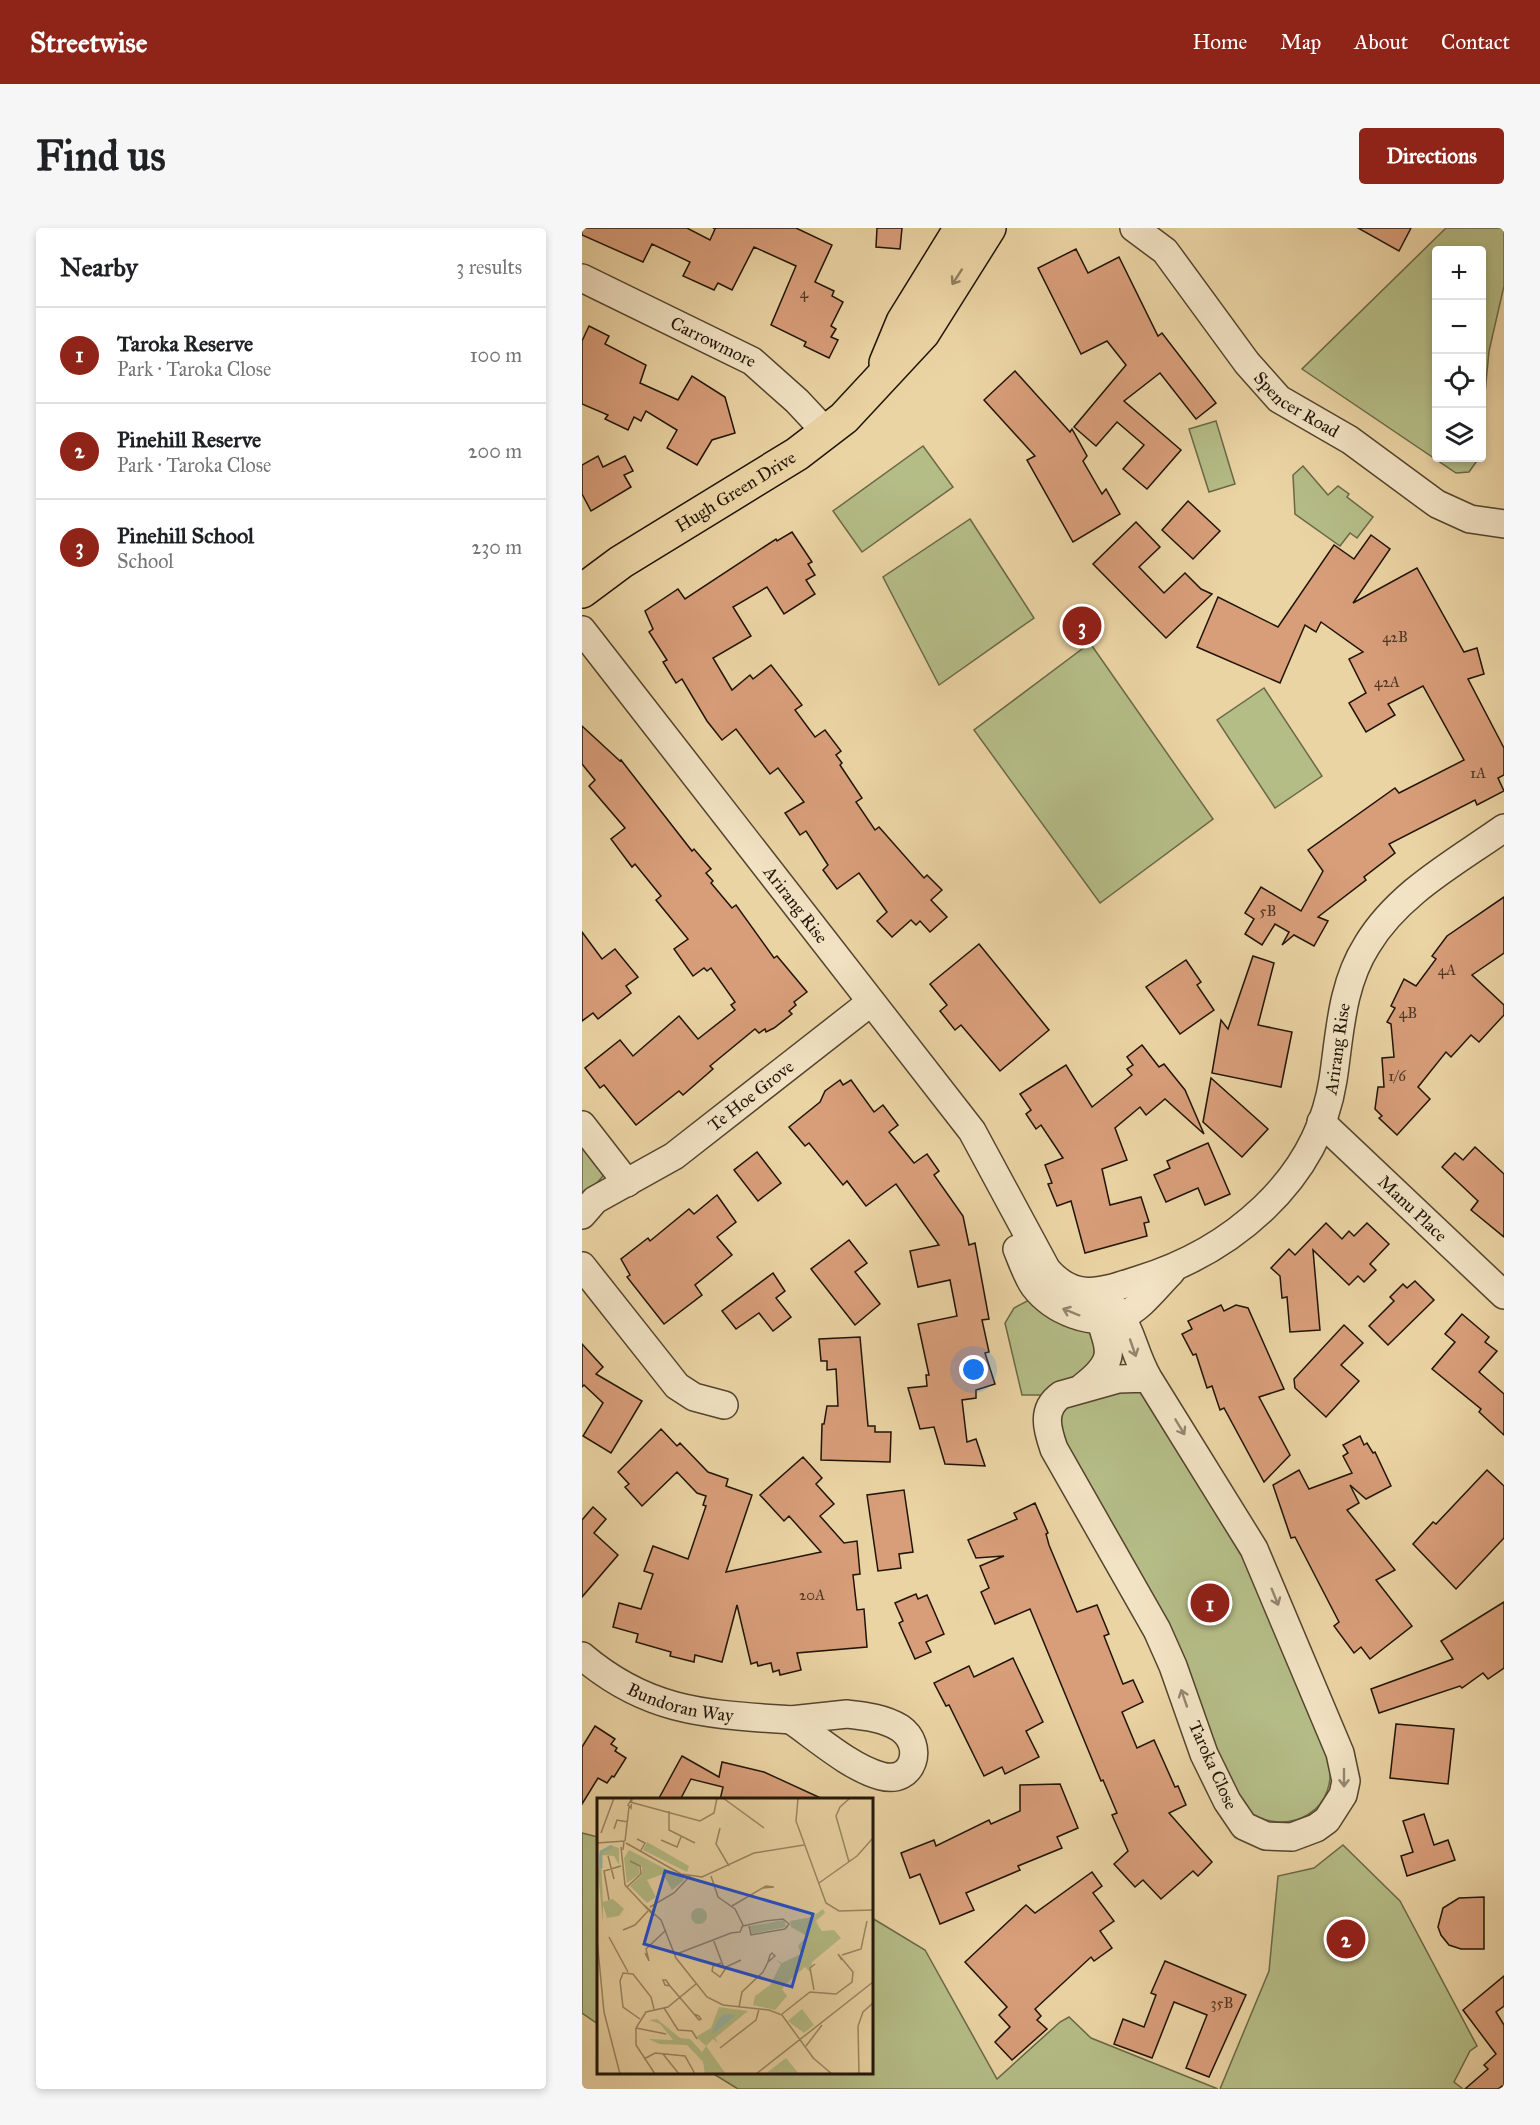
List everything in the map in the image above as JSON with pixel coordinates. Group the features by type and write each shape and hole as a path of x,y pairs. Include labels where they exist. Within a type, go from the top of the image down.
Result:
{"main road":[{"name":"Hugh Green Drive","path":"879,381 903,322 961,228"},
{"name":"Hugh Green Drive","path":"582,591 621,562 758,479 826,432 879,381 923,333 989,228"}],"street":[{"name":"Spencer Road","path":"1134,228 1165,251 1247,363 1279,399 1350,440 1437,504 1470,519 1504,524"},
{"name":"Carrowmore","path":"582,278 752,361 797,401 826,432"},
{"name":"Arirang Rise","path":"582,630 972,1131 1001,1186 1006,1221 1034,1286 1053,1304 1079,1316 1221,1244 1259,1214 1298,1167 1321,1122 1333,1082 1350,981 1366,945 1409,896 1504,828"},
{"name":"Te Hoe Grove","path":"582,1215 596,1200 674,1156 871,1002"},
{"name":"Manu Place","path":"1321,1122 1504,1295"},
{"path":"582,1125 627,1183"},
{"path":"582,1266 676,1386 694,1397 724,1405"},
{"name":"Taroka Close","path":"1107,1302 1138,1362 1148,1378 1254,1549 1340,1754 1346,1781 1343,1795 1327,1820 1303,1834 1280,1838 1254,1832 1234,1814 1204,1754 1173,1666 1157,1629 1054,1449 1047,1424 1050,1407 1061,1395 1084,1386 1118,1379 1148,1378"},
{"name":"Taroka Close","path":"1084,1386 1096,1377 1108,1361 1107,1302"},
{"name":"Bundoran Way","path":"582,1656 612,1680 656,1702 713,1714 791,1720"}],"green space":[{"path":"1446,228 1504,228 1504,286 1489,351 1486,383 1486,246 1432,246 1432,457 1302,369"},
{"path":"1216,421 1235,484 1209,492 1189,429"},
{"path":"923,446 953,487 862,552 833,511"},
{"path":"1440,462 1476,462 1469,472 1456,473"},
{"path":"1303,466 1328,495 1338,486 1349,494 1347,497 1373,517 1357,538 1350,533 1340,546 1295,514 1293,475"},
{"path":"970,519 1034,618 939,685 883,577"},
{"path":"1090,643 1213,819 1100,903 974,730"},
{"path":"1264,688 1322,776 1275,808 1217,720"},
{"path":"582,1143 601,1167 603,1176 582,1200"},
{"path":"1031,1299 1088,1326 1103,1348 1087,1375 1047,1395 1022,1395 1005,1323 1014,1308"},
{"path":"1124,1386 1144,1391 1239,1541 1327,1755 1330,1774 1327,1790 1320,1804 1308,1814 1294,1820 1278,1822 1262,1818 1245,1809 1059,1433 1061,1412 1068,1404"},
{"path":"582,1833 597,1837 597,2023 582,2013"},
{"path":"1343,1845 1400,1901 1477,2046 1470,2051 1454,2082 1463,2089 1220,2089 1269,1971 1278,1876 1314,1868"},
{"path":"873,1919 925,1950 997,2079 1060,2022 1069,2017 1091,2038 1218,2089 738,2089 714,2074 873,2074"}],"building":[{"path":"582,228 687,228 710,240 715,229 713,228 796,228 832,245 815,282 834,291 832,296 843,302 831,326 836,329 831,337 838,340 829,358 804,346 806,342 771,325 796,266 754,247 732,290 718,283 714,290 683,276 690,262 652,244 643,262 582,235"},
{"path":"877,228 902,228 900,249 876,247"},
{"path":"1358,228 1411,228 1399,251"},
{"path":"1076,249 1088,273 1119,257 1158,336 1162,333 1216,403 1196,419 1160,373 1124,401 1181,450 1147,489 1123,469 1144,445 1117,422 1096,446 1074,427 1126,365 1107,341 1081,354 1038,268"},
{"path":"589,326 609,336 605,344 646,365 640,383 678,400 692,376 725,397 735,433 712,440 697,465 667,448 677,430 646,411 641,421 634,417 628,430 605,419 608,415 582,404 582,341"},
{"path":"1015,371 1070,432 1072,429 1087,456 1083,461 1102,494 1106,489 1120,514 1073,542 1027,460 1035,456 984,400"},
{"path":"598,456 603,467 625,456 633,471 624,475 631,487 591,511 582,494 582,465"},
{"path":"1188,501 1220,531 1193,559 1162,530"},
{"path":"1136,522 1160,547 1139,567 1164,593 1185,573 1201,589 1212,594 1166,638 1093,564"},
{"path":"792,532 812,562 808,564 815,575 806,580 815,594 784,614 767,587 733,607 751,636 713,658 732,690 750,675 753,679 771,665 802,705 795,710 815,737 825,730 841,751 836,755 842,763 840,765 862,798 856,802 875,830 879,827 924,878 927,875 942,890 931,900 947,917 930,932 920,921 916,925 911,920 892,937 877,921 887,912 859,873 837,889 823,870 828,865 806,831 800,835 785,813 804,802 778,768 770,774 736,729 722,740 707,721 682,679 676,683 663,662 667,660 649,632 653,629 645,611 678,589 685,599 776,539 777,541"},
{"path":"1371,535 1390,549 1353,603 1417,568 1464,652 1477,648 1484,674 1468,679 1504,748 1504,775 1498,778 1504,791 1477,805 1475,800 1389,844 1395,853 1364,877 1366,880 1318,917 1328,921 1314,946 1294,935 1282,945 1289,932 1275,924 1262,945 1245,934 1254,919 1245,913 1261,887 1301,911 1323,871 1308,850 1395,788 1399,793 1464,760 1423,686 1388,704 1395,715 1366,732 1349,703 1366,693 1349,659 1363,652 1321,622 1316,632 1305,625 1280,683 1197,647 1218,597 1278,627 1334,545 1354,559"},
{"path":"582,726 621,760 692,851 694,849 711,869 706,873 713,881 711,883 732,908 736,905 774,958 777,956 807,992 794,1002 796,1005 789,1011 792,1014 774,1028 766,1032 765,1029 759,1033 755,1029 710,1066 713,1069 683,1095 679,1091 636,1125 604,1085 600,1088 585,1068 620,1040 633,1056 679,1016 698,1039 735,1010 731,1005 735,1002 711,968 707,971 704,968 693,976 674,949 688,939 656,900 661,896 635,864 632,867 611,839 625,828 589,786 595,780 582,764"},
{"path":"1504,897 1504,953 1472,975 1504,1005 1504,1015 1479,1042 1471,1035 1451,1057 1446,1052 1418,1087 1430,1099 1397,1135 1379,1118 1382,1116 1375,1109 1378,1087 1384,1087 1382,1058 1394,1057 1391,1024 1387,1022 1395,1008 1391,1006 1404,979 1416,986 1436,959 1432,956 1447,936"},
{"path":"582,932 602,959 615,949 638,977 626,986 631,993 598,1019 593,1013 582,1021"},
{"path":"979,944 1049,1030 1000,1071 961,1025 955,1030 940,1011 947,1005 930,984"},
{"path":"1253,956 1274,963 1258,1025 1292,1032 1281,1087 1212,1073 1221,1020 1228,1029"},
{"path":"1186,960 1201,982 1197,985 1214,1010 1180,1034 1146,987"},
{"path":"1142,1045 1159,1067 1164,1064 1185,1090 1204,1134 1165,1099 1146,1115 1140,1107 1115,1128 1127,1160 1102,1169 1110,1205 1141,1197 1149,1222 1144,1223 1147,1236 1085,1253 1071,1201 1057,1206 1048,1184 1052,1183 1045,1165 1063,1158 1041,1125 1036,1129 1026,1114 1031,1110 1020,1094 1066,1065 1092,1107 1132,1075 1127,1069 1133,1065 1127,1057"},
{"path":"1211,1078 1268,1129 1242,1157 1203,1122"},
{"path":"840,1080 843,1085 851,1080 874,1112 883,1105 898,1125 889,1132 914,1163 927,1154 939,1171 934,1175 963,1216 969,1245 975,1243 989,1319 982,1320 989,1352 985,1353 995,1384 976,1390 976,1398 962,1400 967,1442 976,1439 985,1466 945,1464 934,1427 920,1429 908,1388 927,1386 926,1375 929,1375 918,1324 957,1316 950,1280 918,1287 910,1251 939,1245 896,1184 866,1206 847,1181 843,1185 809,1143 805,1146 789,1127 820,1102 825,1091"},
{"path":"1208,1143 1230,1194 1205,1205 1198,1188 1166,1202 1154,1175 1170,1168 1167,1161"},
{"path":"1475,1147 1504,1174 1504,1237 1471,1210 1478,1201 1442,1167 1455,1153 1463,1160"},
{"path":"757,1152 781,1183 758,1201 734,1170"},
{"path":"717,1195 736,1222 717,1237 732,1255 695,1285 702,1295 664,1324 627,1277 630,1275 621,1259 648,1238 650,1241 689,1209 694,1214"},
{"path":"1326,1223 1342,1239 1349,1231 1354,1236 1367,1223 1389,1244 1370,1264 1376,1270 1364,1282 1358,1276 1349,1285 1313,1250 1320,1330 1290,1332 1287,1297 1282,1298 1280,1276 1271,1268 1289,1249 1295,1255"},
{"path":"849,1240 867,1263 855,1272 880,1304 855,1325 811,1269"},
{"path":"773,1273 785,1291 776,1298 791,1317 773,1331 759,1313 736,1329 722,1311"},
{"path":"1415,1281 1434,1300 1388,1345 1369,1326 1394,1301 1390,1297 1403,1284 1407,1288"},
{"path":"1221,1305 1224,1311 1236,1305 1248,1308 1284,1389 1259,1397 1290,1455 1264,1482 1224,1408 1220,1410 1212,1386 1207,1388 1196,1354 1193,1355 1182,1334 1192,1329 1188,1321"},
{"path":"1462,1314 1489,1337 1485,1342 1497,1351 1479,1372 1504,1394 1504,1435 1479,1412 1481,1409 1432,1369 1455,1342 1445,1334"},
{"path":"1344,1325 1363,1343 1341,1365 1359,1381 1326,1417 1295,1388 1294,1379"},
{"path":"860,1337 868,1426 875,1426 875,1432 891,1432 890,1462 821,1460 822,1424 824,1424 827,1406 838,1406 836,1369 827,1370 827,1361 821,1361 819,1339"},
{"path":"582,1344 603,1367 596,1374 642,1401 611,1453 583,1436 603,1403 584,1385 582,1387"},
{"path":"661,1429 677,1446 680,1443 708,1472 728,1479 726,1486 752,1495 726,1572 821,1552 789,1516 784,1521 760,1495 803,1457 822,1478 816,1484 834,1504 820,1516 844,1543 857,1541 860,1574 853,1575 857,1610 864,1609 867,1647 797,1653 801,1670 780,1675 779,1670 773,1672 771,1663 758,1666 757,1662 751,1664 737,1605 722,1662 695,1655 694,1662 670,1656 671,1652 636,1642 638,1634 613,1627 619,1603 641,1609 653,1574 644,1571 653,1546 688,1559 706,1506 703,1505 706,1496 697,1493 677,1472 642,1506 625,1487 629,1484 618,1472"},
{"path":"1360,1436 1364,1445 1367,1443 1373,1453 1375,1452 1391,1486 1366,1499 1350,1485 1359,1503 1347,1510 1395,1570 1376,1580 1412,1626 1370,1659 1361,1647 1354,1653 1334,1626 1339,1622 1295,1537 1291,1538 1273,1485 1299,1470 1309,1489 1352,1473 1343,1456 1348,1453 1343,1445"},
{"path":"1487,1470 1504,1486 1504,1538 1456,1589 1413,1544 1433,1522 1436,1524"},
{"path":"904,1490 913,1552 899,1554 901,1568 878,1571 867,1495"},
{"path":"1035,1503 1048,1533 1046,1534 1049,1545 1077,1612 1097,1605 1109,1634 1104,1636 1123,1684 1133,1680 1143,1702 1122,1712 1137,1748 1154,1740 1175,1787 1178,1786 1186,1805 1169,1813 1212,1862 1198,1876 1193,1871 1161,1899 1143,1880 1135,1887 1114,1864 1128,1851 1112,1815 1117,1813 1103,1780 1101,1781 1030,1609 995,1624 981,1592 989,1588 980,1566 1004,1556 976,1558 968,1540 1017,1519 1014,1513"},
{"path":"593,1507 606,1519 594,1533 618,1555 582,1597 582,1520"},
{"path":"916,1594 918,1599 927,1595 944,1634 926,1642 931,1652 915,1659 899,1623 903,1621 895,1603"},
{"path":"1504,1602 1504,1668 1488,1679 1483,1673 1462,1688 1460,1686 1379,1713 1371,1689 1453,1659 1441,1641"},
{"path":"1013,1658 1043,1722 1026,1731 1039,1757 1005,1774 1002,1767 984,1776 949,1705 946,1706 934,1683 969,1666 974,1677"},
{"path":"1396,1724 1454,1729 1448,1784 1390,1778"},
{"path":"595,1726 615,1739 611,1744 617,1748 615,1751 626,1758 614,1777 612,1776 607,1783 598,1778 582,1804 582,1747"},
{"path":"682,1756 719,1777 722,1762 764,1772 821,1798 720,1798 723,1787 691,1779 681,1798 659,1798"},
{"path":"1060,1784 1078,1828 1057,1837 1062,1848 1018,1866 1020,1870 966,1893 974,1910 940,1924 920,1874 910,1878 901,1853 934,1840 936,1846 989,1820 991,1824 1020,1811 1020,1785"},
{"path":"1424,1814 1434,1845 1448,1840 1455,1860 1407,1876 1401,1856 1413,1852 1403,1821"},
{"path":"1092,1872 1102,1886 1093,1893 1114,1921 1100,1931 1112,1948 1094,1961 1091,1957 1035,2009 1041,2016 1037,2020 1047,2029 1012,2060 995,2042 1010,2027 999,2015 1007,2007 965,1962 1026,1905 1035,1913"},
{"path":"1484,1897 1484,1949 1461,1949 1449,1945 1438,1927 1443,1908 1459,1898"},
{"path":"1165,1961 1246,1995 1209,2077 1186,2068 1207,2015 1174,2002 1152,2058 1114,2044 1123,2019 1144,2027 1156,1995 1151,1993"},
{"path":"1504,1976 1504,2006 1496,2012 1504,2025 1504,2088 1502,2086 1498,2089 1465,2089 1488,2069 1484,2065 1496,2054 1463,2010"}],"place":[{"name":"Pinehill School","path":"1082,626"},
{"name":"Taroka Reserve","path":"1210,1603"},
{"name":"Pinehill Reserve","path":"1346,1939"}]}
